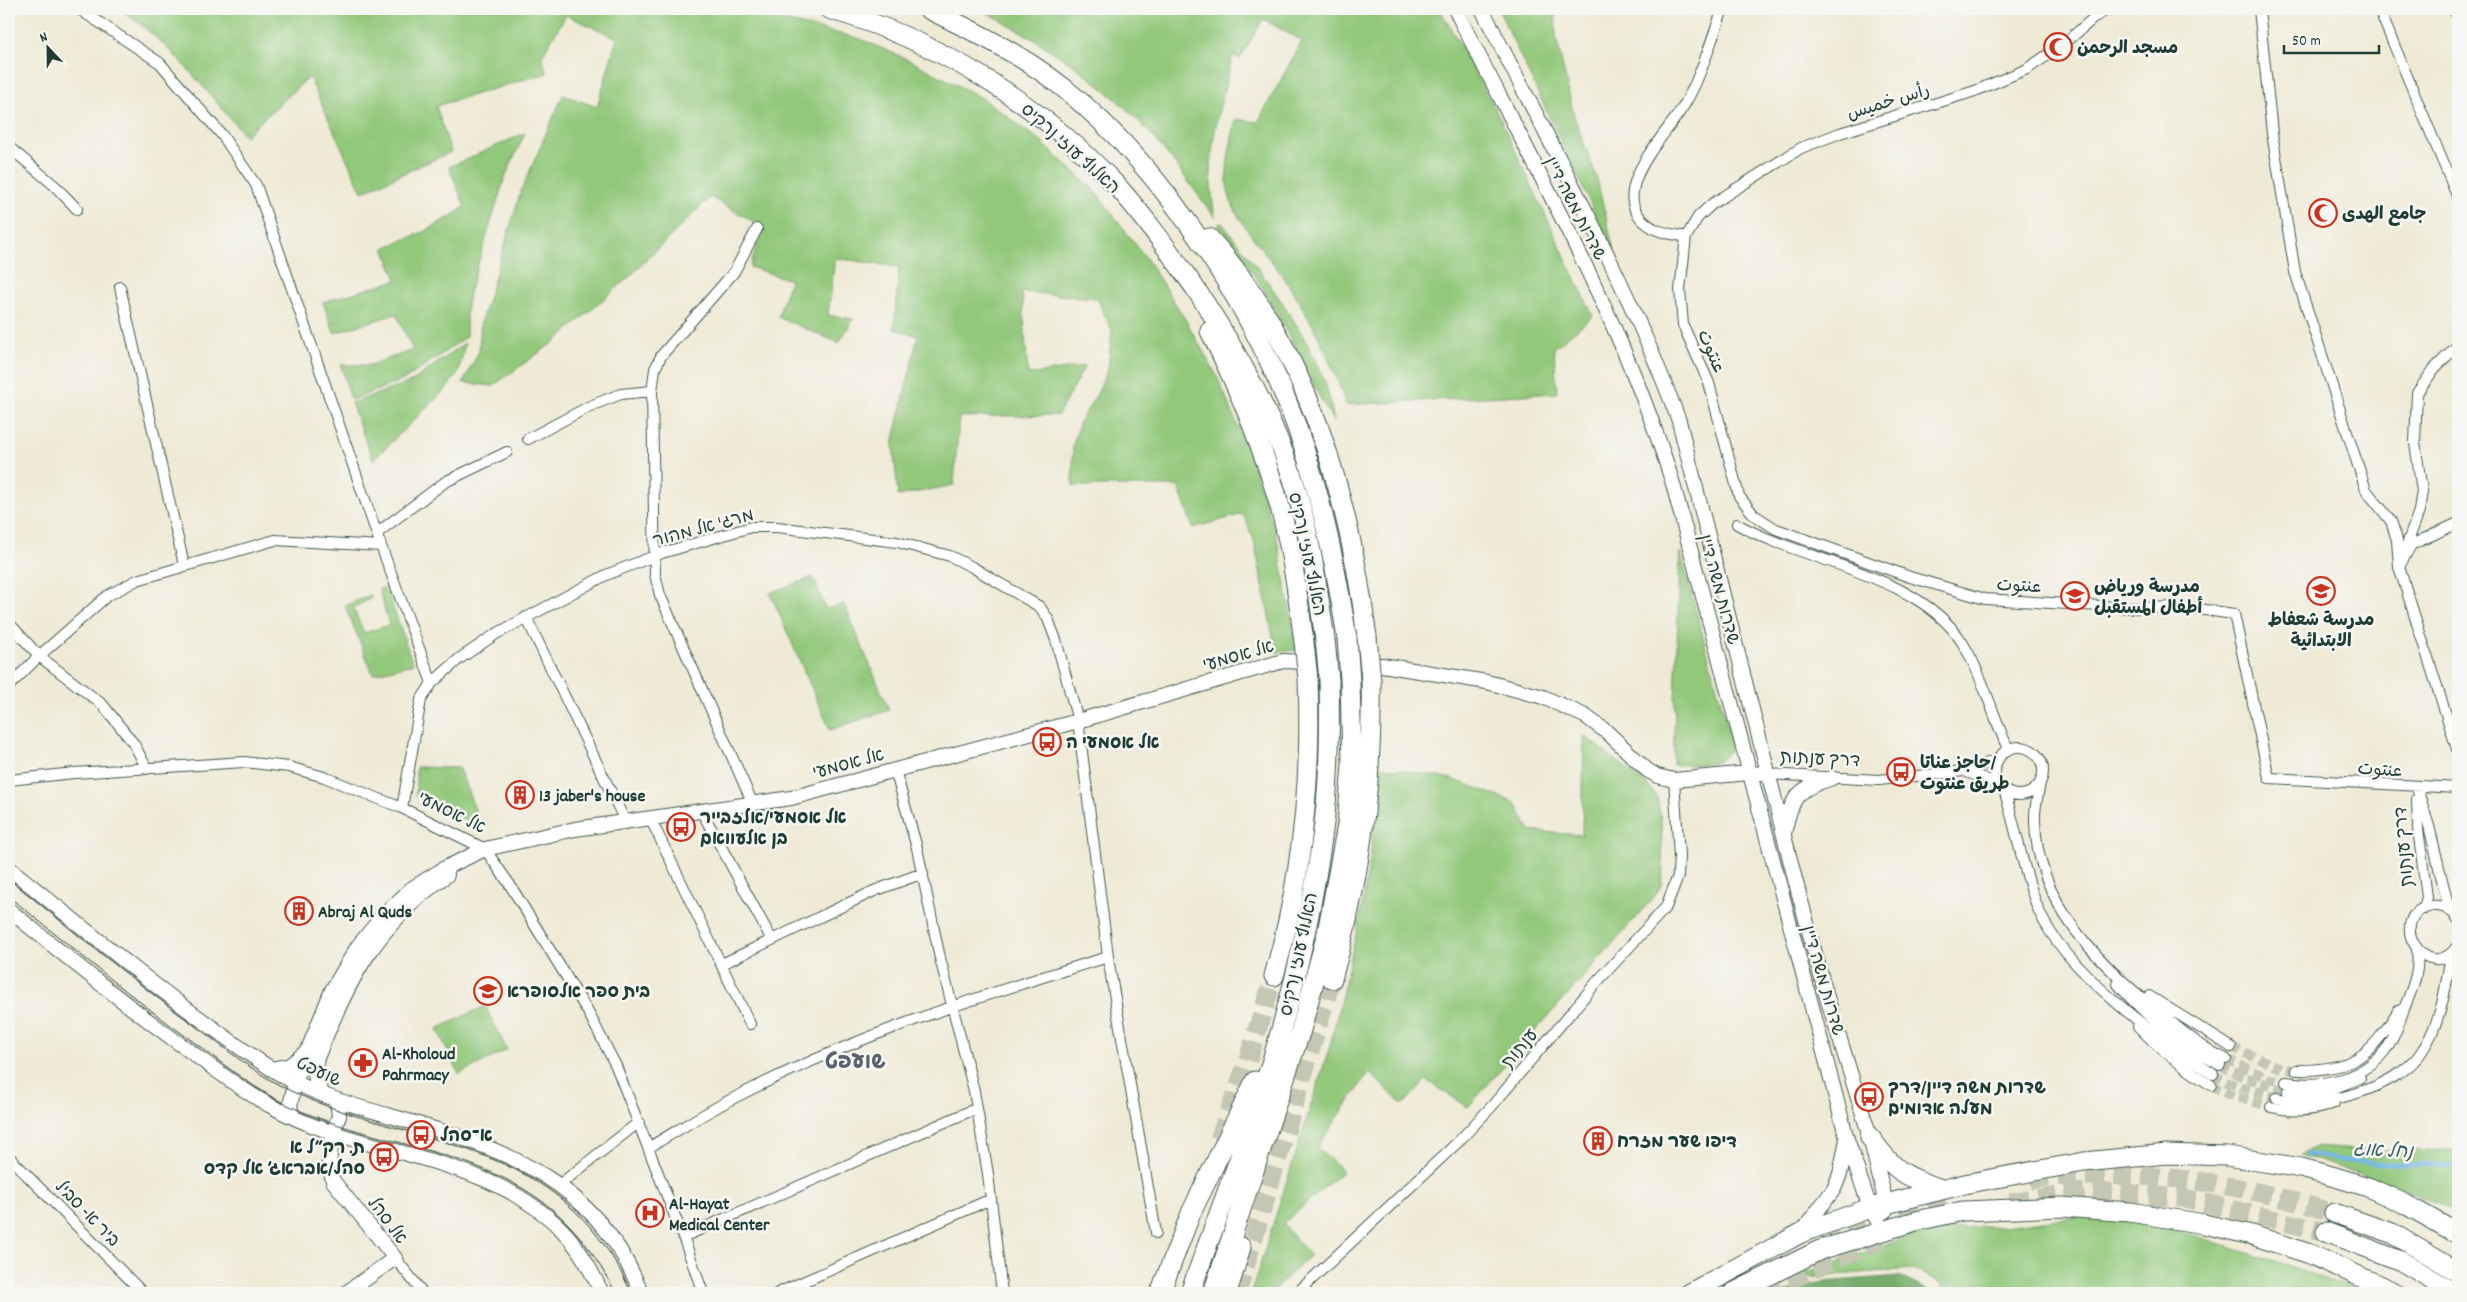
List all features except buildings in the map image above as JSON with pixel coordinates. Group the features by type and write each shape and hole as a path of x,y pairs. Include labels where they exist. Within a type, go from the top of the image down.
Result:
{"highway":[{"name":"האלוף עוזי נרקיס","path":"829,9 861,18 916,41 957,62 1017,100 1090,160 1128,199 1167,248 1234,350 1276,434 1291,474 1305,527 1325,640 1329,680 1328,764 1324,823 1305,928 1286,1015 1261,1095 1190,1293"},
{"name":"האלוף עוזי נרקיס","path":"928,9 977,33 1026,61 1064,89 1096,116 1127,147 1160,187 1218,268 1252,329 1286,401 1302,443 1319,498 1339,590 1347,638 1352,765 1347,824 1326,933 1310,1000 1213,1293"},
{"path":"1160,187 1228,259 1255,295 1293,368 1321,436 1344,510 1361,592 1367,636 1371,681 1370,766 1364,833 1352,902 1332,979"},
{"path":"1167,248 1236,387 1270,472 1289,547 1304,642 1308,679 1309,759 1305,819 1288,921 1274,976"},
{"path":"1160,1293 1191,1214 1268,1055 1305,928"},
{"path":"1227,1293 1310,1000"},
{"path":"1870,1137 1894,1168 1912,1179 1941,1188"},
{"path":"1690,1293 1801,1233 1878,1206 1941,1188 2084,1162 2167,1154 2227,1156 2301,1168 2368,1187 2406,1204 2458,1234"},
{"path":"1733,1293 1820,1250 1883,1230 1964,1211 2016,1207 2114,1210 2204,1224 2252,1234 2310,1254 2396,1293"},
{"path":"2334,1213 2392,1234 2458,1272"},
{"path":"2326,1232 2401,1261 2455,1293"}],"street":[{"path":"79,9 160,63 222,135 256,185 377,533 432,683"},
{"name":"שדרות משה דיין","path":"1455,9 1569,233 1644,397 1673,484 1847,1138 1878,1206"},
{"name":"שדרות משה דיין","path":"1482,9 1590,222 1676,412 1706,520 1768,774 1826,994 1870,1137 1878,1206"},
{"path":"1686,237 1654,229 1641,219 1634,203 1633,187 1642,164 1686,102 1723,9"},
{"name":"رأس خميس","path":"1686,237 1698,217 1712,204 1801,148 1840,133 1975,91 2027,69 2065,43 2096,16 2110,9"},
{"path":"2259,9 2272,133 2296,272 2366,490 2391,521 2397,540 2399,566 2458,752"},
{"path":"2379,9 2458,198"},
{"path":"2454,9 2458,18"},
{"path":"9,147 55,186 77,209"},
{"path":"753,804 660,595 653,556 652,391 655,369 661,356 734,272 757,229"},
{"name":"عنتوت","path":"1686,237 1680,290 1683,325 1708,383 1739,496 1754,515 1776,530 1946,589 1985,599 2025,603 2071,603 2134,608 2184,606 2234,614 2269,778 2417,788 2458,788"},
{"path":"120,287 184,565"},
{"path":"2399,566 2419,511 2422,491 2414,443 2417,393 2434,369 2458,345"},
{"path":"528,439 590,406 621,394 652,391"},
{"path":"377,533 445,482 507,452"},
{"path":"2399,566 2411,545 2458,523"},
{"path":"1737,524 1762,538 1851,569 1916,598 1936,613 1960,640 1976,668 2008,749"},
{"name":"מרג' אל מהור","path":"402,808 421,700 432,683 459,659 526,618 606,574 653,556 751,527 777,527 897,542 950,556 1040,608 1048,619 1056,640 1078,721 1108,957 1156,1233"},
{"path":"9,686 39,656 107,596 137,580 275,540 382,546"},
{"path":"526,618 626,823"},
{"path":"9,623 39,656 104,706 134,744 147,769"},
{"name":"אל אסמעי","path":"9,780 47,775 244,762 289,767 324,777 402,808 485,849 575,829 651,820 791,798 1078,721 1283,661 1382,664 1487,682 1543,697 1585,716 1607,732 1647,770 1657,776 1674,780"},
{"path":"2023,747 2037,754 2044,768 2035,818 2042,863 2067,920 2086,946 2137,1004 2187,1046 2220,1066 2173,1048 2114,999 2072,959 2052,935 2040,913 2029,884 2017,832 2001,787 1995,776 1997,760 2008,749 2023,747"},
{"name":"דרך ענתות","path":"1674,780 1749,773 1879,780 1964,771 1997,760"},
{"path":"895,770 923,873 952,1007 977,1108 991,1199 1002,1293"},
{"name":"דרך ענתות","path":"1964,771 2001,787"},
{"path":"1785,834 1789,808 1797,797 1808,786 1832,778"},
{"name":"ענתות","path":"1297,1293 1457,1143 1492,1106 1596,983 1666,907 1678,876 1679,856 1674,780"},
{"path":"2001,787 2011,794 2028,794 2040,783"},
{"name":"דרך ענתות","path":"2417,788 2418,829 2427,897 2424,909"},
{"name":"דרך ענתות","path":"2417,788 2429,826 2449,909"},
{"path":"702,812 772,940"},
{"path":"651,820 750,1024"},
{"path":"293,1117 290,1106 295,1082 332,990 358,946 395,903 427,878 485,849"},
{"path":"333,1133 339,1116 331,1098 318,1088 314,1077 317,1058 343,995 368,953 390,926 440,880 485,849"},
{"path":"485,849 514,892 588,1012 616,1066 703,1293"},
{"name":"שועפט","path":"9,868 168,996 271,1069 331,1098 482,1144 539,1171 586,1208 611,1238 626,1260 641,1293"},
{"path":"722,964 874,891 923,873"},
{"path":"2458,919 2449,909 2434,906 2424,909 2414,917 2410,926 2412,943 2417,950 2431,958 2438,958 2451,953 2458,945"},
{"path":"9,910 148,1021 244,1090 293,1117 333,1133 471,1174 522,1198 563,1230 583,1257 602,1293"},
{"path":"2086,946 2111,972 2188,1036 2220,1066"},
{"path":"2287,1087 2322,1093 2347,1085 2370,1073 2389,1047 2414,985 2418,972 2417,950"},
{"path":"2274,1103 2289,1111 2322,1108 2396,1075 2419,1055 2441,1007 2451,953"},
{"path":"648,1148 736,1097 820,1058 952,1007 1108,957"},
{"path":"2111,972 2210,1036 2231,1047"},
{"path":"2296,1070 2332,1068 2351,1063 2372,1049 2414,985"},
{"path":"2114,999 2153,1043 2182,1067 2211,1085"},
{"path":"271,1069 290,1065 307,1052"},
{"path":"683,1237 977,1108"},
{"path":"559,1185 639,1122"},
{"name":"אל סהל","path":"333,1133 329,1163 333,1181 395,1258 346,1293"},
{"path":"1801,1233 1834,1189 1840,1174 1847,1138"},
{"name":"ביר א- סביל","path":"9,1157 143,1293"},
{"path":"778,1293 991,1199"},
{"path":"1878,1206 1883,1230"},
{"path":"395,1258 423,1293"}],"green space":[{"path":"119,9 732,9 858,38 909,60 984,99 1039,140 1095,191 1146,258 1185,319 1218,378 1248,451 1276,533 1297,650 1276,652 1254,540 1243,514 1193,528 1178,486 1073,486 1073,445 1080,421 1097,394 1108,369 1112,331 1097,298 1022,292 1028,375 1085,366 1058,415 959,417 954,485 898,496 893,444 918,336 894,329 899,267 835,258 828,315 853,319 839,343 778,317 790,280 750,267 763,227 710,197 628,278 558,339 493,386 463,383 479,351 481,322 521,191 563,95 597,107 617,38 566,15 542,56 547,73 436,106 451,152 362,192 309,77 245,136 171,51"},
{"path":"980,9 1440,9 1497,112 1593,316 1554,348 1557,393 1346,405 1328,356 1305,311 1279,271 1245,227 1232,203 1228,191 1227,164 1236,119 1258,122 1302,41 1263,19 1240,59 1233,55 1214,135 1211,174 1215,217 1157,141 1118,102 1052,51"},
{"path":"1498,9 1555,9 1556,36 1574,116 1597,179 1615,255"},
{"path":"525,133 505,177 469,293 466,313 466,337 406,379 351,400 341,365 370,365 413,350 396,314 334,333 323,302 397,280 384,248 428,230 465,207 449,167"},
{"path":"1221,222 1278,296 1302,335 1325,382 1334,422 1259,282 1218,226"},
{"path":"465,343 459,371 447,388 373,460 351,403 411,382"},
{"path":"1680,552 1732,743 1729,751 1716,761 1700,764 1673,765"},
{"path":"813,577 826,609 844,604 889,710 830,730 770,593"},
{"path":"386,587 413,664 373,674 345,606 370,595 371,598 353,608 364,633 389,625 379,589"},
{"path":"1584,736 1646,783 1657,797 1661,820 1663,871 1661,885 1654,897 1468,1107 1426,1080 1403,1105 1369,1072 1317,1148 1343,1171 1283,1224 1310,1255 1271,1293 1251,1293 1330,1046 1358,926 1370,861 1379,766 1452,779 1516,803 1530,831 1582,835"},
{"path":"416,767 459,768 482,828 416,796"},
{"path":"485,1006 507,1050 459,1074 437,1029"},
{"path":"2315,1147 2372,1151 2458,1150 2458,1214 2401,1188 2300,1155"},
{"path":"2083,1216 2142,1218 2350,1287 2363,1293 1947,1293 1937,1281 1913,1269 1785,1279 1874,1249 1926,1228 1995,1227"},
{"path":"1898,1276 1934,1293 1782,1293 1823,1282"}],"waterway":[{"name":"נחל אוג","path":"2307,1154 2354,1162 2458,1166"}],"tunnel":[{"path":"1219,1139 1246,1066 1274,976"},
{"path":"1237,1293 1332,979"},
{"path":"2231,1047 2283,1069 2296,1070"},
{"path":"2226,1059 2272,1080 2286,1082"},
{"path":"2220,1065 2239,1075 2288,1092"},
{"path":"2213,1074 2226,1082 2277,1098"},
{"path":"2211,1085 2228,1094 2271,1107"},
{"path":"2030,1180 2060,1176 2123,1176 2184,1180 2243,1189 2334,1213"},
{"path":"2010,1203 2092,1191 2184,1198 2326,1232"},
{"path":"1822,1243 1896,1213 1946,1197"},
{"path":"1763,1293 1807,1271 1883,1239"}],"tram line":[{"path":"9,879 153,994 240,1060 281,1086 320,1104 485,1156 524,1174 559,1197 591,1228 603,1243 619,1267 631,1293"},
{"path":"9,897 150,1010 235,1073 274,1098 310,1115 348,1128 428,1150 466,1163 504,1178 538,1198 569,1225 583,1241 616,1293"}],"place":[{"name":"مسجد الرحمن","path":"2058,47"},
{"name":"جامع الهدى","path":"2323,213"},
{"name":"مدرسة شعفاط الابتدائية","path":"2321,591"},
{"name":"مدرسة ورياض أطفال المستقبل","path":"2075,596"},
{"name":"אל אסמעי ה","path":"1047,742"},
{"name":"حاجز عناتا/ طريق عنتوت","path":"1901,772"},
{"name":"13 jaber's house","path":"520,795"},
{"name":"אל אסמעי/אלזבייר בן אלעוואם","path":"681,827"},
{"name":"Abraj Al Quds","path":"299,911"},
{"name":"בית ספר אלסופרא","path":"488,991"},
{"name":"Al-Kholoud Pahrmacy","path":"363,1063"},
{"name":"שדרות משה דיין/דרך מעלה אדומים","path":"1869,1097"},
{"name":"א־סהל","path":"421,1135"},
{"name":"דיפו שער מזרח","path":"1598,1141"},
{"name":"ת. רק״ל א סהל/אבראג׳ אל קדס","path":"384,1157"},
{"name":"Al-Hayat Medical Center","path":"650,1213"}],"district":[{"name":"שועפט","path":"855,1060"}]}
